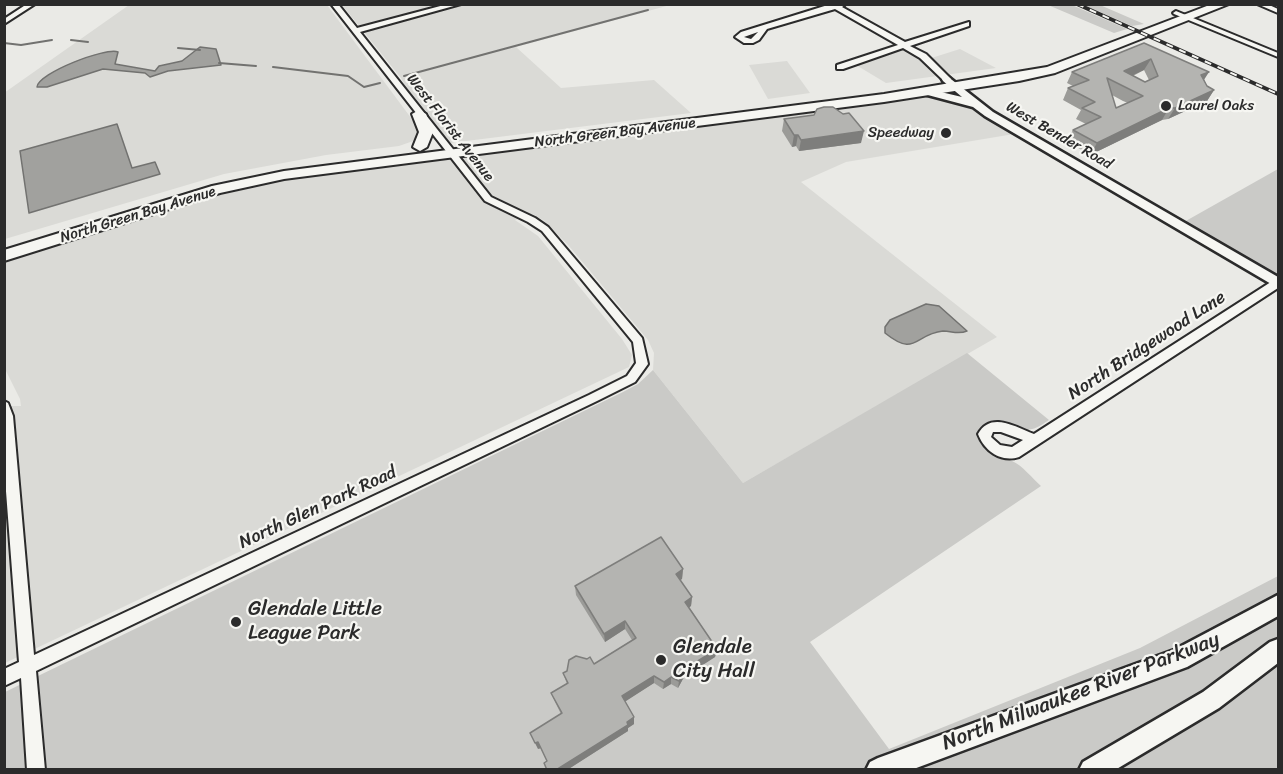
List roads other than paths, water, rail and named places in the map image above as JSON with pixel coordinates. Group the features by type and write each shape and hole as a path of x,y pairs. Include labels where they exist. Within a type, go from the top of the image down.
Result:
{"main road":[{"name":"North Green Bay Avenue","path":"4,256 217,189 284,175 446,148 928,92 952,83 1038,63 1131,32 1196,4"},
{"name":"North Green Bay Avenue","path":"550,136 1051,70 1224,4"},
{"path":"419,114 426,132 420,147"},
{"name":"North Green Bay Avenue","path":"4,243 218,179 287,165 420,147 446,148"}],"street":[{"path":"4,22 32,4"},
{"name":"West Florist Avenue","path":"334,4 488,199 545,229 638,341 642,364"},
{"path":"355,31 458,4"},
{"path":"1260,4 1278,11"},
{"path":"764,28 837,5"},
{"name":"West Bender Road","path":"837,5 923,56 989,114 1278,283"},
{"path":"1176,13 1278,55"},
{"path":"840,67 966,24"},
{"path":"928,92 956,98 989,114"},
{"name":"North Bridgewood Lane","path":"1035,439 1278,283"},
{"name":"North Glen Park Road","path":"4,678 631,379 642,364"},
{"path":"4,406 7,416 29,666 36,770"},
{"name":"North Milwaukee River Parkway","path":"878,770 1179,659 1225,636 1278,605"},
{"path":"1091,770 1164,730 1217,697 1278,650"}],"waterway":[{"path":"404,76 648,10"},
{"path":"4,43 21,45 52,40"},
{"path":"71,40 88,42"},
{"path":"178,48 200,50"},
{"path":"219,63 256,66"},
{"path":"273,67 348,76 364,87 380,83"}],"railway":[{"path":"1077,4 1278,94"}],"place":[{"name":"Laurel Oaks","path":"1166,106"},
{"name":"Speedway","path":"946,133"},
{"name":"Glendale Little League Park","path":"236,622"},
{"name":"Glendale City Hall","path":"661,660"}]}
